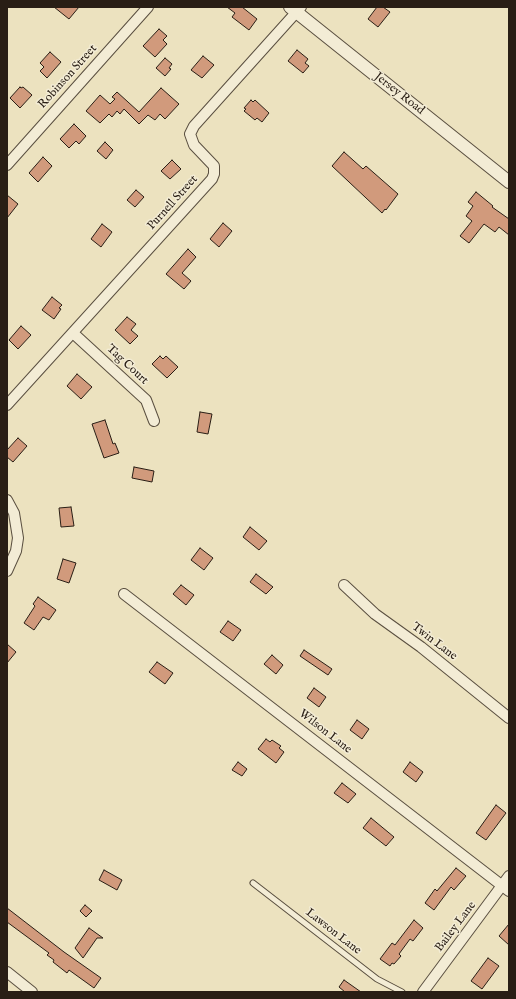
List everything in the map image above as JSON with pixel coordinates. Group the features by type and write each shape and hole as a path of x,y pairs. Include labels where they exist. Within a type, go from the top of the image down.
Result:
{"street":[{"name":"Robinson Street","path":"7,165 148,7"},
{"name":"Jersey Road","path":"296,9 509,182"},
{"name":"Purnell Street","path":"7,405 212,179 214,174 214,166 194,144 190,134 194,126 296,9"},
{"name":"Tag Court","path":"73,333 146,400 154,421"},
{"path":"7,500 14,513 18,538 16,550 7,571"},
{"name":"Twin Lane","path":"344,585 385,622 421,647 509,718"},
{"name":"Wilson Lane","path":"124,594 506,888"},
{"name":"Bailey Lane","path":"423,992 506,888 509,876"},
{"path":"7,972 32,992"}],"lane":[{"name":"Lawson Lane","path":"254,883 377,980 402,992"}],"building":[{"path":"54,7 79,7 69,19"},
{"path":"227,7 242,7 257,19 249,30 232,17 235,13"},
{"path":"377,7 383,7 390,12 378,27 368,19"},
{"path":"159,29 167,36 163,40 167,44 155,57 143,46"},
{"path":"297,50 308,59 305,63 309,66 303,73 288,61"},
{"path":"50,52 61,62 47,78 40,71 44,67 40,63"},
{"path":"203,56 214,65 202,78 191,70"},
{"path":"165,58 172,64 169,68 171,69 165,76 156,68"},
{"path":"20,87 23,87 32,95 20,108 10,98"},
{"path":"161,88 179,104 165,119 160,114 155,120 148,115 139,124 124,109 120,114 117,111 112,117 109,114 100,123 86,111 100,95 110,104 115,99 112,97 117,92 139,112"},
{"path":"251,100 253,102 255,100 269,113 262,122 257,118 255,120 244,111 246,109 244,108"},
{"path":"74,124 86,136 79,144 76,141 69,148 60,139"},
{"path":"105,142 113,150 106,159 97,151"},
{"path":"344,152 363,169 366,166 398,194 382,213 332,166"},
{"path":"43,157 52,166 38,182 29,173"},
{"path":"172,160 181,169 170,179 161,171"},
{"path":"136,190 144,197 135,207 127,200"},
{"path":"476,192 493,206 492,207 509,219 509,235 499,227 495,232 484,224 469,243 460,236 472,221 466,216 473,206 468,202"},
{"path":"7,195 18,204 7,218"},
{"path":"223,223 232,231 219,247 210,239"},
{"path":"102,224 112,232 101,247 91,239"},
{"path":"188,249 196,257 182,273 191,281 184,289 166,274"},
{"path":"52,297 62,305 54,319 42,310"},
{"path":"127,317 136,324 131,330 138,336 130,344 115,330"},
{"path":"21,326 31,335 18,349 9,340"},
{"path":"160,356 163,359 166,356 178,367 167,378 152,364"},
{"path":"77,374 92,387 81,399 67,386"},
{"path":"200,412 212,414 208,434 197,432"},
{"path":"105,420 113,444 115,443 119,453 104,458 92,424"},
{"path":"18,438 27,446 13,462 7,457 7,450"},
{"path":"134,467 154,471 152,482 132,478"},
{"path":"71,507 74,526 61,527 59,508"},
{"path":"250,527 267,541 259,550 243,537"},
{"path":"200,548 213,558 204,570 191,560"},
{"path":"63,559 76,563 69,583 57,579"},
{"path":"256,574 273,587 266,594 250,582"},
{"path":"181,585 194,595 186,605 173,594"},
{"path":"38,597 56,610 49,620 43,617 34,630 24,623 35,606 33,604"},
{"path":"228,621 241,630 233,641 220,632"},
{"path":"7,644 16,652 7,663"},
{"path":"304,650 332,669 328,675 300,656"},
{"path":"272,655 283,665 276,674 264,664"},
{"path":"157,662 173,673 165,684 149,672"},
{"path":"314,688 326,697 319,707 307,698"},
{"path":"357,720 369,729 362,739 350,730"},
{"path":"266,739 270,742 272,740 281,746 279,748 284,752 276,763 258,749"},
{"path":"238,762 247,769 242,776 232,770"},
{"path":"410,762 423,772 416,782 403,772"},
{"path":"342,783 356,794 348,803 334,793"},
{"path":"496,805 506,813 486,840 476,833"},
{"path":"371,818 394,837 386,846 363,828"},
{"path":"456,868 466,876 454,890 451,887 434,910 425,903 435,889 437,891"},
{"path":"104,870 122,880 117,890 99,880"},
{"path":"85,905 92,911 86,917 80,911"},
{"path":"7,908 64,952 101,978 94,988 69,970 67,973 53,962 54,960 47,955 49,953 7,922"},
{"path":"414,920 423,928 413,941 410,939 399,954 401,956 394,964 392,963 390,966 380,959 392,943 395,945"},
{"path":"509,924 509,945 499,936"},
{"path":"89,928 103,938 97,938 83,958 75,948"},
{"path":"488,958 499,966 482,989 471,981"},
{"path":"344,980 361,992 345,992 339,987"}]}
